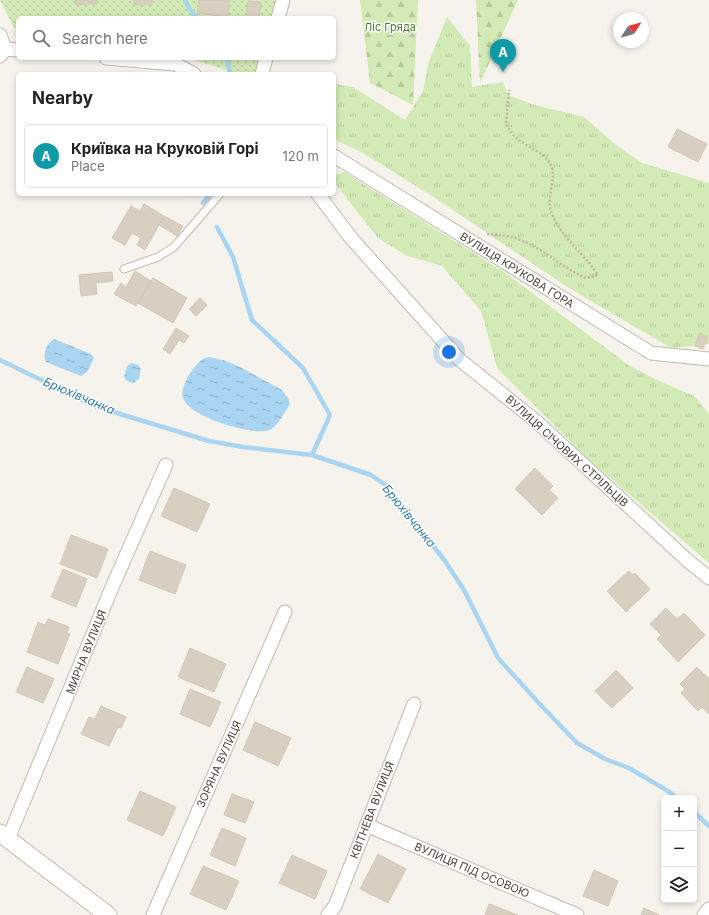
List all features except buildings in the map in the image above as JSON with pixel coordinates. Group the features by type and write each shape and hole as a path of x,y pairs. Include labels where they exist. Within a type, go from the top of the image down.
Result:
{"street":[{"path":"279,16 283,0"},
{"path":"0,35 2,52 16,50"},
{"path":"129,60 175,64 190,72"},
{"path":"262,72 266,60"},
{"name":"ВУЛИЦЯ КРУКОВА ГОРА","path":"336,157 651,353 709,359"},
{"name":"ВУЛИЦЯ СІЧОВИХ СТРІЛЬЦІВ","path":"320,196 351,238 460,360 536,421 687,560 709,578"},
{"name":"МИРНА ВУЛИЦЯ","path":"4,836 166,465"},
{"name":"ЗОРЯНА ВУЛИЦЯ","path":"153,915 285,612"},
{"name":"КВІТНЕВА ВУЛИЦЯ","path":"328,915 335,906 414,704"},
{"name":"ВУЛИЦЯ ПІД ОСОВОЮ","path":"366,825 577,915"},
{"path":"4,836 108,915"},
{"path":"704,915 709,909"}],"lane":[{"path":"124,268 158,256 174,247 218,196"}],"path":[{"path":"461,234 500,235 518,239 537,248 573,272 586,278 598,275 590,263 562,231 550,209 552,175 551,165 542,154 517,139 506,125 510,90"}],"green space":[{"path":"0,0 278,0 274,16 16,16 16,28 14,28"},
{"name":"Ліс Гряда","path":"360,0 418,0 413,105 370,83"},
{"path":"476,0 518,0 480,83"},
{"path":"447,17 470,46 472,87 503,82 508,95 534,105 584,117 616,145 642,163 709,183 709,344 671,348 569,288 432,196 363,153 336,140 336,84 353,87 405,120 423,91 428,64"},
{"path":"195,60 264,60 262,72 232,72"},
{"path":"344,172 504,272 630,366 659,381 694,396 709,414 709,563 586,457 497,368 481,311 442,266 407,256 378,238 336,185 336,175"}],"water":[{"path":"54,339 91,354 94,358 87,372 81,376 46,362 46,349 49,343"},
{"path":"209,357 223,360 238,366 282,390 288,398 290,404 274,427 266,431 258,431 233,427 207,418 196,412 188,405 182,395 186,381 199,362"},
{"path":"131,363 138,365 141,369 139,379 133,383 127,381 124,377 127,366"}],"waterway":[{"path":"185,0 195,16"},
{"path":"227,60 230,72"},
{"path":"203,203 208,196"},
{"path":"217,227 233,257 252,320 303,368 330,415 312,455"},
{"name":"Брюхівчанка","path":"0,360 97,407 209,441 243,447 312,455 371,475 387,486 445,561 464,590 498,658 537,701 577,743 605,759 629,768 673,795"},
{"name":"Брюхівчанка","path":"697,815 709,826"}],"place":[{"name":"Криївка на Круковій Горі","path":"503,72"}]}
